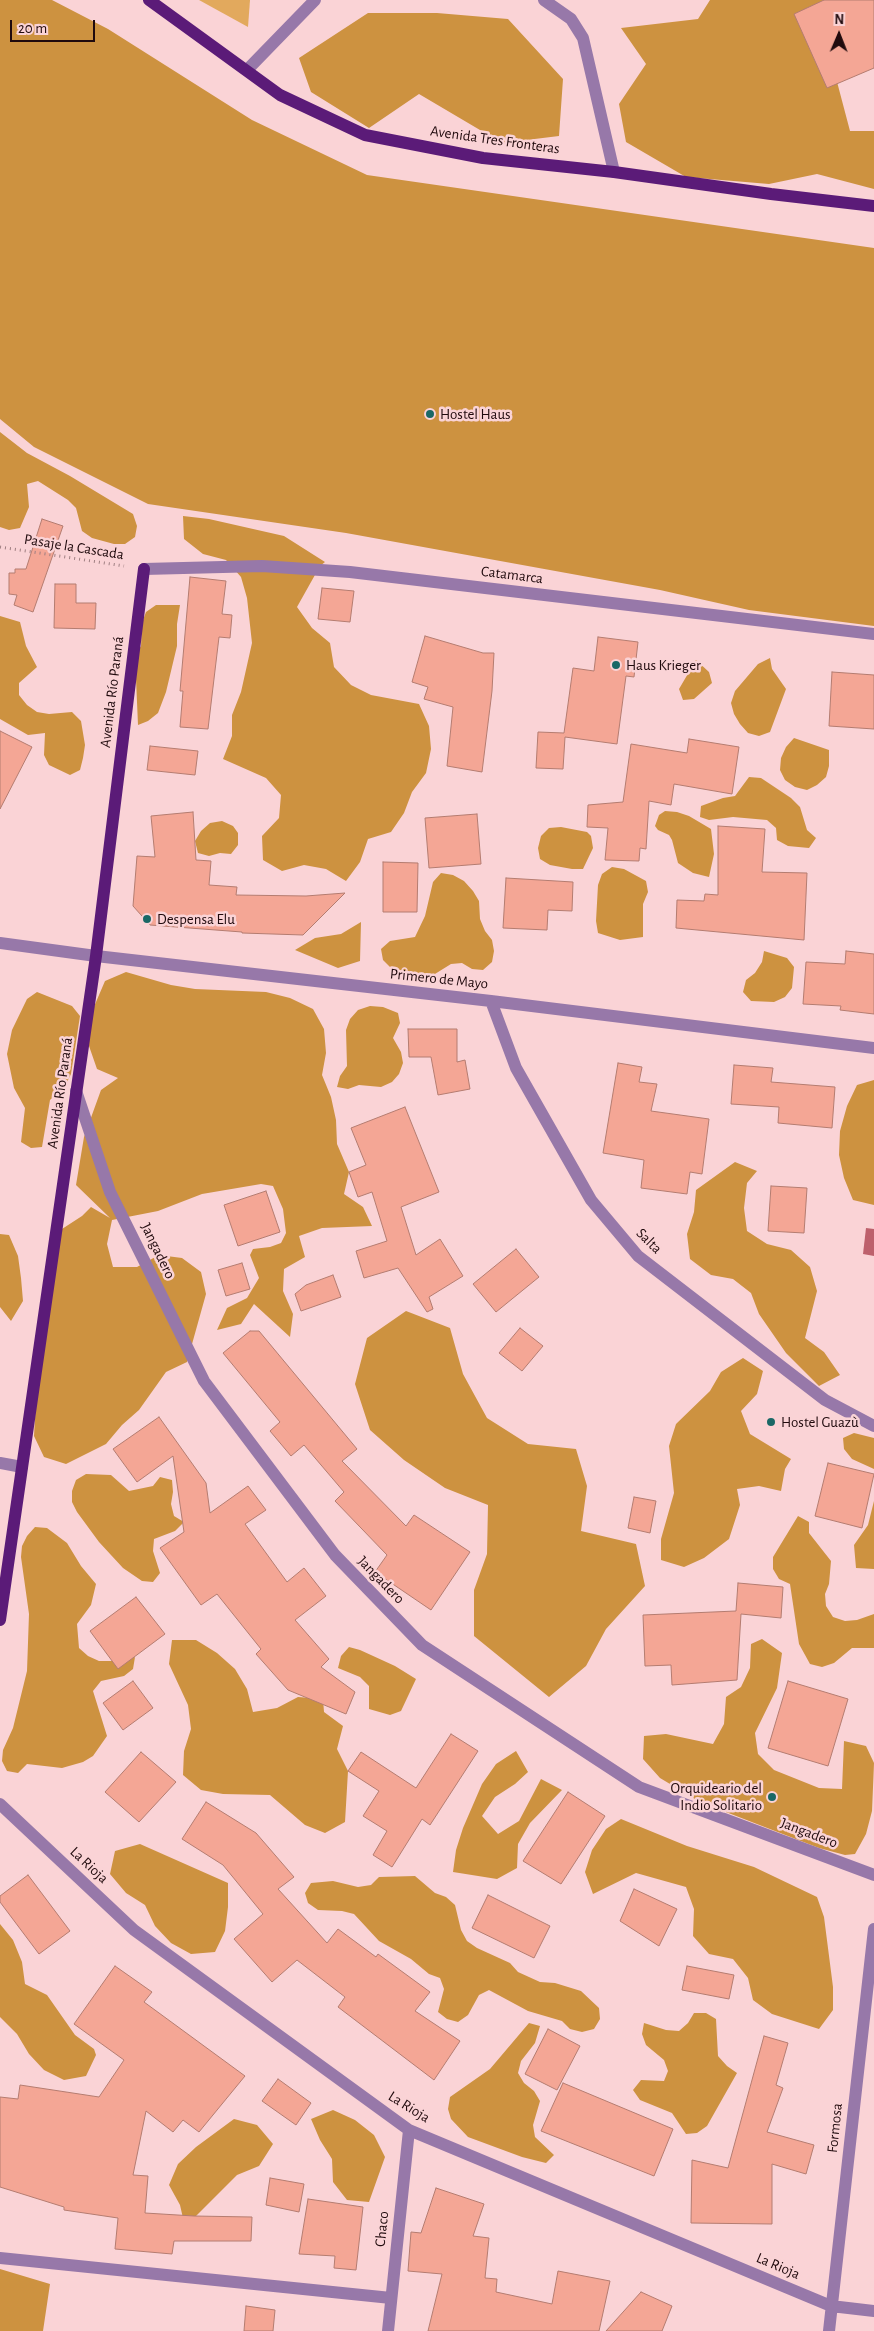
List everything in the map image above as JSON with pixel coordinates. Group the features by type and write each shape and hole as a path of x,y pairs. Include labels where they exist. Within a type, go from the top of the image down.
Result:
{"main road":[{"name":"Avenida Tres Fronteras","path":"149,0 280,95 364,135 483,158 614,172 874,206"},
{"name":"Avenida Río Paraná","path":"0,1620 96,956 144,569"}],"street":[{"path":"247,70 315,0"},
{"path":"544,0 571,19 583,38 614,172"},
{"name":"Catamarca","path":"144,569 262,566 350,572 874,634"},
{"name":"Primero de Mayo","path":"0,943 874,1048"},
{"name":"Salta","path":"491,1001 516,1068 591,1200 638,1256 825,1400 874,1426"},
{"name":"Jangadero","path":"76,1091 110,1192 204,1381 336,1555 422,1645 639,1787 874,1875"},
{"path":"0,1463 22,1467"},
{"name":"La Rioja","path":"0,1804 134,1930 409,2130 831,2306 874,2311"},
{"name":"Formosa","path":"829,2331 874,1929"},
{"name":"Chaco","path":"388,2331 409,2130"},
{"path":"0,2258 391,2298"}],"path":[{"name":"Pasaje la Cascada","path":"0,547 144,569"}],"shaded area":[{"path":"0,0 52,0 108,29 252,120 367,175 874,248 874,626 749,610 660,590 346,533 148,504 34,447 0,419"},
{"path":"199,0 250,0 248,27"},
{"path":"710,0 864,0 836,78 850,131 874,131 874,189 817,174 769,184 686,177 626,142 619,104 646,64 621,28 698,19"},
{"path":"368,13 437,13 508,19 563,79 559,136 502,143 419,94 369,128 311,92 299,58"},
{"path":"0,432 27,453 70,476 133,514 137,526 135,537 125,544 114,544 92,538 82,531 76,508 68,500 38,481 27,484 29,507 20,528 9,530 0,527"},
{"path":"183,516 209,519 284,536 325,562 320,566 297,607 312,628 330,643 334,667 351,685 371,695 419,704 429,726 431,749 426,773 412,792 404,813 391,832 368,839 360,862 346,881 326,869 304,865 282,871 263,860 262,836 279,818 281,795 266,778 223,759 232,736 232,715 241,692 252,643 247,598 241,577 226,560 203,554 184,539"},
{"path":"156,605 180,605 177,624 177,646 166,692 158,713 148,721 138,725 135,656 141,646 142,623 146,612"},
{"path":"0,616 20,622 26,646 37,667 19,683 19,695 27,705 37,712 49,714 72,712 81,721 85,745 83,758 80,770 70,775 49,765 44,755 45,733 28,735 0,719"},
{"path":"770,658 772,669 786,689 770,732 759,736 748,733 740,724 734,714 731,703 735,691 758,664"},
{"path":"696,660 709,672 712,683 694,699 683,700 679,689"},
{"path":"794,738 829,750 829,766 826,777 817,785 807,790 795,787 785,780 780,770 781,758 786,747"},
{"path":"749,777 761,778 791,798 800,807 807,830 816,838 809,848 788,846 777,840 776,828 767,820 733,817 709,820 700,817 701,806 735,796"},
{"path":"665,811 689,816 711,829 714,854 709,877 693,873 678,863 669,835 658,830 655,826 659,815"},
{"path":"222,821 233,826 238,833 238,845 231,854 220,853 209,856 198,853 195,841 201,831 210,823"},
{"path":"561,827 587,832 591,836 593,848 583,869 550,865 540,859 538,848 541,836 549,828"},
{"path":"612,867 624,869 646,881 648,892 643,904 643,937 620,940 598,933 596,921 598,885 602,874"},
{"path":"441,873 453,875 464,881 473,891 479,901 480,919 485,931 492,940 494,951 492,962 483,970 472,969 462,963 451,964 422,982 411,979 391,968 383,960 381,949 390,941 415,937 425,916 433,882"},
{"path":"361,922 360,961 338,968 295,950 315,938 341,934"},
{"path":"764,951 787,958 794,967 792,988 785,997 774,1002 751,1001 743,992 746,980 755,973 762,962"},
{"path":"126,972 171,985 195,989 266,992 290,998 313,1009 324,1029 326,1053 322,1075 331,1097 336,1120 337,1144 349,1172 344,1194 363,1207 372,1226 322,1228 299,1236 305,1257 284,1269 283,1291 293,1314 290,1337 254,1304 241,1324 217,1330 227,1308 247,1298 259,1278 250,1255 253,1249 270,1247 281,1243 286,1233 283,1209 273,1186 261,1184 202,1194 158,1211 112,1220 107,1244 113,1267 137,1267 159,1255 182,1258 201,1272 206,1294 187,1362 166,1372 139,1410 122,1425 106,1444 66,1464 44,1457 34,1436 38,1365 62,1229 82,1216 91,1207 110,1218 76,1185 84,1137 101,1090 118,1078 97,1069 89,1046 87,1023 105,981"},
{"path":"37,992 72,1006 80,1016 71,1074 66,1084 50,1100 42,1147 31,1148 21,1142 25,1108 14,1088 7,1054 12,1030 27,999"},
{"path":"370,1006 383,1007 398,1013 400,1023 393,1038 401,1052 403,1063 399,1074 392,1082 381,1087 359,1085 348,1089 337,1087 340,1076 347,1066 346,1030 350,1019 358,1010"},
{"path":"874,1080 874,1205 853,1200 844,1178 839,1155 840,1131 847,1106 857,1085"},
{"path":"735,1162 757,1171 747,1183 744,1208 747,1231 767,1244 791,1250 810,1267 817,1291 805,1338 824,1352 840,1375 819,1386 786,1353 759,1314 751,1293 733,1279 711,1275 690,1259 687,1234 694,1212 696,1190"},
{"path":"866,1228 874,1229 874,1256 863,1254"},
{"path":"0,1234 9,1235 18,1256 21,1278 23,1301 11,1321 0,1307"},
{"path":"406,1311 450,1328 463,1374 487,1418 528,1444 576,1449 587,1486 581,1531 636,1544 645,1586 606,1629 586,1666 549,1697 474,1636 474,1590 487,1554 488,1505 445,1488 404,1460 370,1430 355,1384 367,1338"},
{"path":"743,1358 763,1371 757,1394 741,1411 750,1434 791,1459 785,1469 781,1491 759,1486 737,1489 740,1505 729,1539 704,1558 684,1567 661,1560 661,1539 674,1493 669,1446 676,1424 710,1391 721,1372"},
{"path":"854,1433 874,1438 874,1469 852,1459 844,1449 843,1438"},
{"path":"86,1474 111,1475 129,1491 153,1486 160,1477 172,1480 171,1504 174,1516 184,1522 175,1531 154,1539 153,1551 160,1573 153,1582 142,1581 123,1568 99,1542 77,1512 72,1502 72,1491 76,1480"},
{"path":"874,1501 874,1569 856,1568 854,1545 868,1525"},
{"path":"798,1516 809,1522 809,1533 831,1561 829,1584 825,1594 826,1606 833,1617 845,1621 857,1620 874,1614 874,1648 852,1648 834,1663 822,1667 810,1664 799,1644 790,1584 779,1579 773,1569 773,1557"},
{"path":"35,1527 47,1528 67,1543 81,1566 96,1584 91,1605 77,1624 79,1648 88,1656 99,1661 123,1661 135,1657 133,1669 124,1676 101,1681 93,1691 107,1736 93,1756 83,1762 62,1768 27,1764 18,1773 7,1771 2,1761 3,1750 13,1728 27,1671 29,1614 21,1557 22,1546 27,1536"},
{"path":"762,1639 782,1653 777,1688 755,1733 758,1754 774,1770 819,1788 842,1789 844,1741 866,1746 874,1763 872,1811 866,1834 855,1854 845,1855 819,1848 700,1802 660,1778 643,1759 644,1736 666,1734 713,1744 724,1724 726,1697 741,1687 750,1668 751,1644"},
{"path":"172,1640 196,1640 217,1653 235,1669 247,1689 253,1712 277,1708 298,1697 323,1699 324,1712 343,1726 337,1749 348,1771 345,1822 325,1833 305,1825 270,1795 223,1794 201,1790 183,1775 184,1751 191,1729 188,1705 169,1664"},
{"path":"349,1647 395,1666 416,1679 401,1711 390,1715 369,1709 369,1686 360,1677 338,1668 341,1656"},
{"path":"516,1751 528,1772 515,1784 495,1797 482,1816 498,1834 519,1821 541,1779 562,1790 530,1823 518,1844 517,1868 497,1879 453,1872 456,1850 463,1828 482,1784 496,1764"},
{"path":"621,1819 687,1846 754,1867 817,1897 824,1917 833,1987 833,2010 819,2029 772,2014 753,2000 748,1978 733,1959 709,1954 693,1936 694,1909 686,1887 636,1873 593,1894 585,1872 592,1850 606,1829"},
{"path":"140,1844 228,1883 225,1931 215,1952 191,1954 171,1943 155,1926 145,1905 126,1893 110,1874 115,1851"},
{"path":"415,1876 435,1893 446,1897 455,1905 461,1930 467,1941 477,1948 510,1963 518,1972 540,1982 555,1983 581,1991 599,2008 600,2019 594,2029 582,2032 570,2029 562,2021 528,2011 489,1990 479,1995 468,2015 458,2022 447,2019 438,2012 444,1989 440,1978 429,1974 411,1959 379,1941 354,1914 342,1911 318,1910 308,1903 305,1893 311,1883 333,1881 358,1887 371,1885 379,1877"},
{"path":"0,1924 13,1940 22,1962 25,1984 47,1995 75,2035 94,2049 96,2055 86,2076 64,2080 44,2070 29,2054 17,2034 0,2017"},
{"path":"694,2013 706,2013 716,2019 718,2056 737,2073 707,2126 697,2133 686,2134 672,2113 640,2100 633,2090 641,2080 664,2081 668,2071 664,2060 646,2045 642,2034 644,2023 666,2030 679,2031 688,2023"},
{"path":"529,2023 540,2026 535,2043 521,2061 518,2073 540,2101 533,2125 535,2137 554,2155 546,2163 522,2157 468,2137 451,2119 448,2109 450,2097 490,2069"},
{"path":"333,2110 355,2120 374,2135 385,2157 369,2202 347,2200 333,2182 332,2159 320,2140 311,2119"},
{"path":"234,2119 257,2125 273,2144 259,2166 237,2175 185,2227 180,2205 169,2185 178,2164 196,2147"},
{"path":"0,2269 50,2284 43,2331 0,2331"}],"building":[{"path":"824,0 874,0 874,68 827,88 794,14"},
{"path":"42,519 63,526 33,612 14,605 17,595 9,594 9,573 15,573 15,569 26,569"},
{"path":"190,577 226,581 222,614 232,615 230,638 219,637 208,729 180,727 183,691 180,691"},
{"path":"55,584 76,584 76,603 96,603 95,629 54,628"},
{"path":"322,588 354,591 350,622 318,619"},
{"path":"425,636 483,653 494,653 492,691 482,772 447,766 453,707 424,699 428,687 412,682"},
{"path":"598,637 638,642 634,677 626,676 617,744 565,737 563,769 536,768 538,732 564,733 573,668 594,671"},
{"path":"832,672 874,675 874,729 829,726"},
{"path":"0,731 32,747 0,809"},
{"path":"689,739 739,747 732,794 674,784 671,805 649,801 646,849 640,848 639,861 605,860 608,828 587,827 588,805 623,802 631,744 687,753"},
{"path":"150,746 198,751 195,775 147,770"},
{"path":"193,812 196,860 211,861 209,885 237,887 236,895 306,896 345,893 303,935 242,933 150,925 133,906 137,856 155,857 151,816"},
{"path":"477,814 481,864 429,868 425,818"},
{"path":"718,826 765,829 762,872 807,873 804,940 676,928 677,900 704,901 705,894 718,895"},
{"path":"383,862 418,863 417,912 383,912"},
{"path":"506,878 573,882 572,911 548,910 547,930 503,928"},
{"path":"846,951 874,954 874,1014 840,1010 841,1006 803,1004 806,962 845,964"},
{"path":"408,1029 457,1029 457,1062 465,1060 470,1089 438,1095 431,1057 409,1057"},
{"path":"618,1063 642,1067 639,1082 657,1084 651,1111 709,1119 702,1174 690,1172 687,1194 641,1188 644,1160 603,1153"},
{"path":"734,1065 773,1068 771,1082 835,1087 832,1128 778,1123 779,1107 731,1104"},
{"path":"405,1107 439,1192 401,1207 416,1255 440,1239 463,1276 429,1297 433,1309 427,1312 398,1268 364,1278 356,1251 387,1241 372,1192 358,1197 349,1172 366,1165 351,1128"},
{"path":"771,1186 807,1188 804,1233 768,1231"},
{"path":"266,1191 280,1232 238,1246 224,1205"},
{"path":"516,1249 539,1277 496,1312 473,1284"},
{"path":"242,1263 250,1289 226,1296 218,1270"},
{"path":"333,1275 341,1297 301,1311 295,1294 306,1285"},
{"path":"520,1328 543,1346 522,1371 499,1353"},
{"path":"250,1331 259,1331 357,1449 342,1461 406,1526 414,1515 470,1552 431,1610 375,1572 387,1555 335,1501 344,1492 304,1445 291,1456 270,1431 280,1422 223,1353"},
{"path":"159,1417 206,1483 210,1513 248,1486 266,1510 245,1524 287,1582 304,1568 326,1596 295,1620 329,1659 321,1667 355,1692 346,1714 288,1690 256,1654 261,1649 217,1594 201,1605 160,1548 184,1532 173,1456 137,1482 113,1449"},
{"path":"828,1463 874,1474 862,1528 815,1516"},
{"path":"634,1497 656,1501 650,1533 628,1528"},
{"path":"738,1583 783,1587 781,1618 741,1614 737,1680 672,1685 671,1665 645,1666 643,1615 736,1611"},
{"path":"136,1597 165,1634 118,1669 90,1631"},
{"path":"133,1681 153,1708 123,1730 103,1703"},
{"path":"788,1681 848,1699 828,1766 768,1748"},
{"path":"451,1734 478,1751 430,1825 422,1819 392,1867 373,1855 387,1831 363,1816 379,1791 348,1771 361,1752 416,1788"},
{"path":"141,1752 176,1782 139,1822 105,1792"},
{"path":"568,1792 605,1816 561,1884 523,1861"},
{"path":"206,1802 256,1833 294,1877 278,1889 327,1943 338,1929 376,1957 378,1954 430,1992 415,2011 460,2041 434,2080 338,2007 345,1997 297,1960 272,1982 234,1939 263,1914 223,1865 182,1839"},
{"path":"28,1875 70,1931 39,1954 0,1902 0,1896"},
{"path":"634,1889 677,1909 659,1946 620,1921"},
{"path":"488,1895 550,1926 534,1958 472,1928"},
{"path":"115,1966 152,1992 144,2002 245,2076 199,2132 183,2120 173,2132 146,2111 133,2175 148,2176 145,2213 252,2217 251,2241 174,2241 172,2254 115,2249 118,2218 64,2210 64,2207 0,2187 0,2097 18,2099 20,2085 99,2097 124,2060 74,2024"},
{"path":"687,1966 734,1975 729,1999 682,1990"},
{"path":"548,2029 580,2046 557,2090 525,2074"},
{"path":"764,2036 788,2043 776,2085 783,2088 767,2132 814,2145 806,2174 772,2164 772,2224 691,2223 692,2160 728,2168"},
{"path":"278,2079 311,2103 296,2125 262,2101"},
{"path":"563,2083 673,2129 654,2176 541,2131"},
{"path":"270,2178 304,2184 299,2212 266,2205"},
{"path":"436,2188 484,2204 473,2236 489,2238 485,2278 497,2279 496,2292 552,2304 558,2271 610,2281 599,2331 428,2331 442,2274 408,2271 411,2232 421,2233"},
{"path":"308,2199 363,2207 356,2270 334,2268 335,2256 299,2254"},
{"path":"641,2292 672,2306 662,2331 606,2331"},
{"path":"246,2306 275,2310 273,2331 244,2331"}],"place":[{"name":"Hostel Haus","path":"430,414"},
{"name":"Haus Krieger","path":"616,665"},
{"name":"Despensa Elu","path":"147,919"},
{"name":"Hostel Guazù","path":"771,1422"},
{"name":"Orquideario del Indio Solitario","path":"772,1797"}]}
